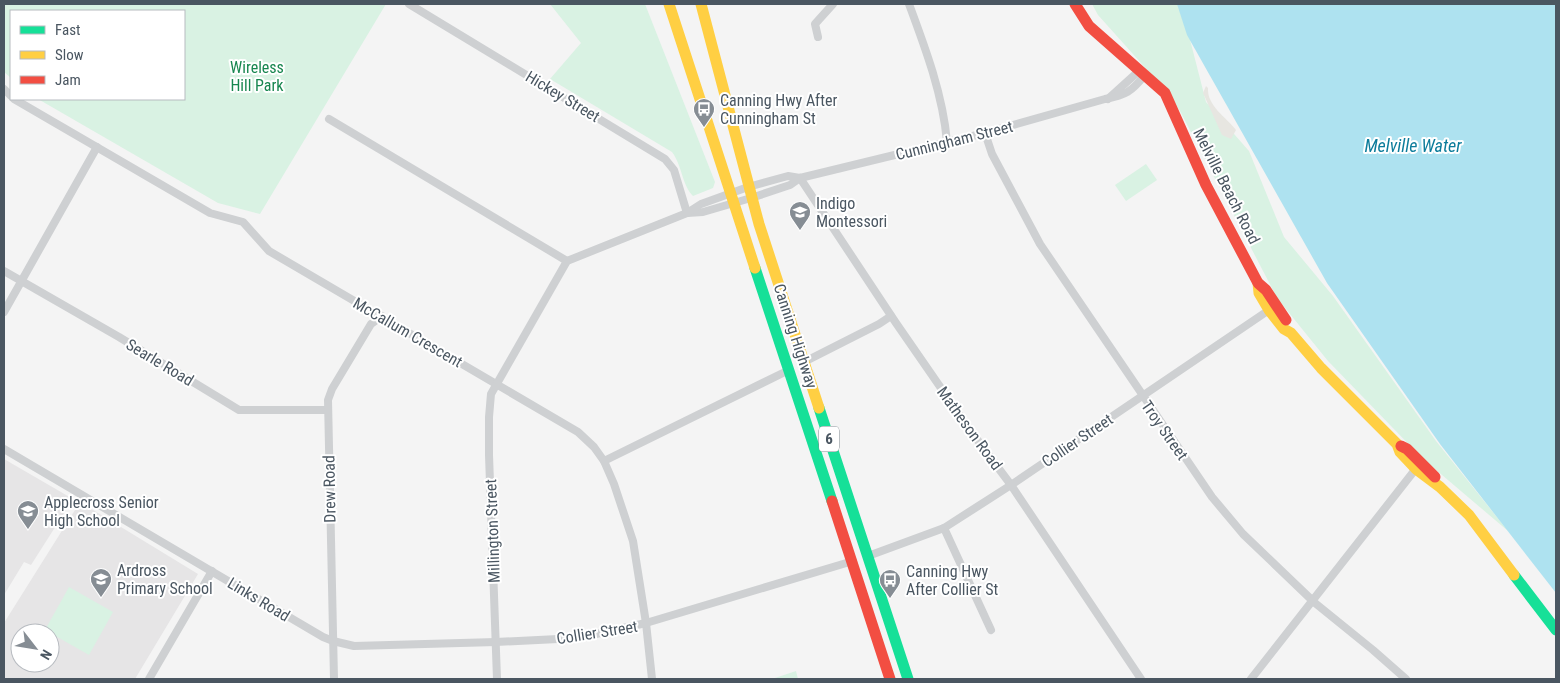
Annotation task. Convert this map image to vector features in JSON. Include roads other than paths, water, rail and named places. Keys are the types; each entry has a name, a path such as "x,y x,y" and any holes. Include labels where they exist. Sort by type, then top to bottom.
{"main road":[{"name":"Canning Highway","path":"669,4 890,679"},
{"name":"Canning Highway","path":"701,4 750,192 908,679"},
{"name":"Melville Beach Road","path":"1075,4 1089,26 1121,55 1124,62 1165,93 1206,184 1258,283 1259,293 1272,307 1284,329 1291,333 1321,368 1397,444 1400,452 1419,466 1469,516 1556,630"}],"street":[{"name":"Hickey Street","path":"409,4 665,159 674,170 687,213"},
{"path":"818,37 815,24 832,4"},
{"path":"909,4 934,78 947,142"},
{"name":"Cunningham Street","path":"567,261 687,213 703,212 788,176 800,178 985,133 1108,99 1140,75"},
{"name":"McCallum Crescent","path":"16,100 210,213 242,222 269,251 578,432 594,447 604,461 614,484 633,541 646,624 652,679"},
{"path":"329,119 567,261 498,384"},
{"name":"Troy Street","path":"985,133 992,154 1040,244 1212,497 1229,518 1312,600 1406,679"},
{"path":"4,312 97,147"},
{"name":"Matheson Road","path":"800,178 891,316 970,430 1011,485 1141,679"},
{"name":"Searle Road","path":"4,271 119,337 239,410 327,410"},
{"name":"Collier Street","path":"868,556 944,528 1011,485 1272,307"},
{"name":"Drew Road","path":"334,679 328,400 332,389 371,324 382,316"},
{"path":"804,362 891,316"},
{"path":"604,461 789,370"},
{"name":"Millington Street","path":"497,679 489,416 491,394 498,384"},
{"name":"Links Road","path":"4,449 333,642"},
{"path":"1251,679 1419,466"},
{"path":"944,528 991,630"},
{"name":"Collier Street","path":"333,642 354,646 578,638 646,624 852,561"},
{"path":"149,679 212,571"}],"water":[{"name":"Melville Water","path":"1177,4 1556,4 1556,593 1440,444 1327,283 1187,35"}],"place":[{"name":"Canning Hwy After Cunningham St","path":"704,128"},
{"name":"Indigo Montessori","path":"800,231"},
{"name":"Applecross Senior High School","path":"28,530"},
{"name":"Ardross Primary School","path":"101,598"},
{"name":"Canning Hwy After Collier St","path":"890,599"}],"park label":[{"name":"Wireless Hill Park","path":"257,76"}]}
